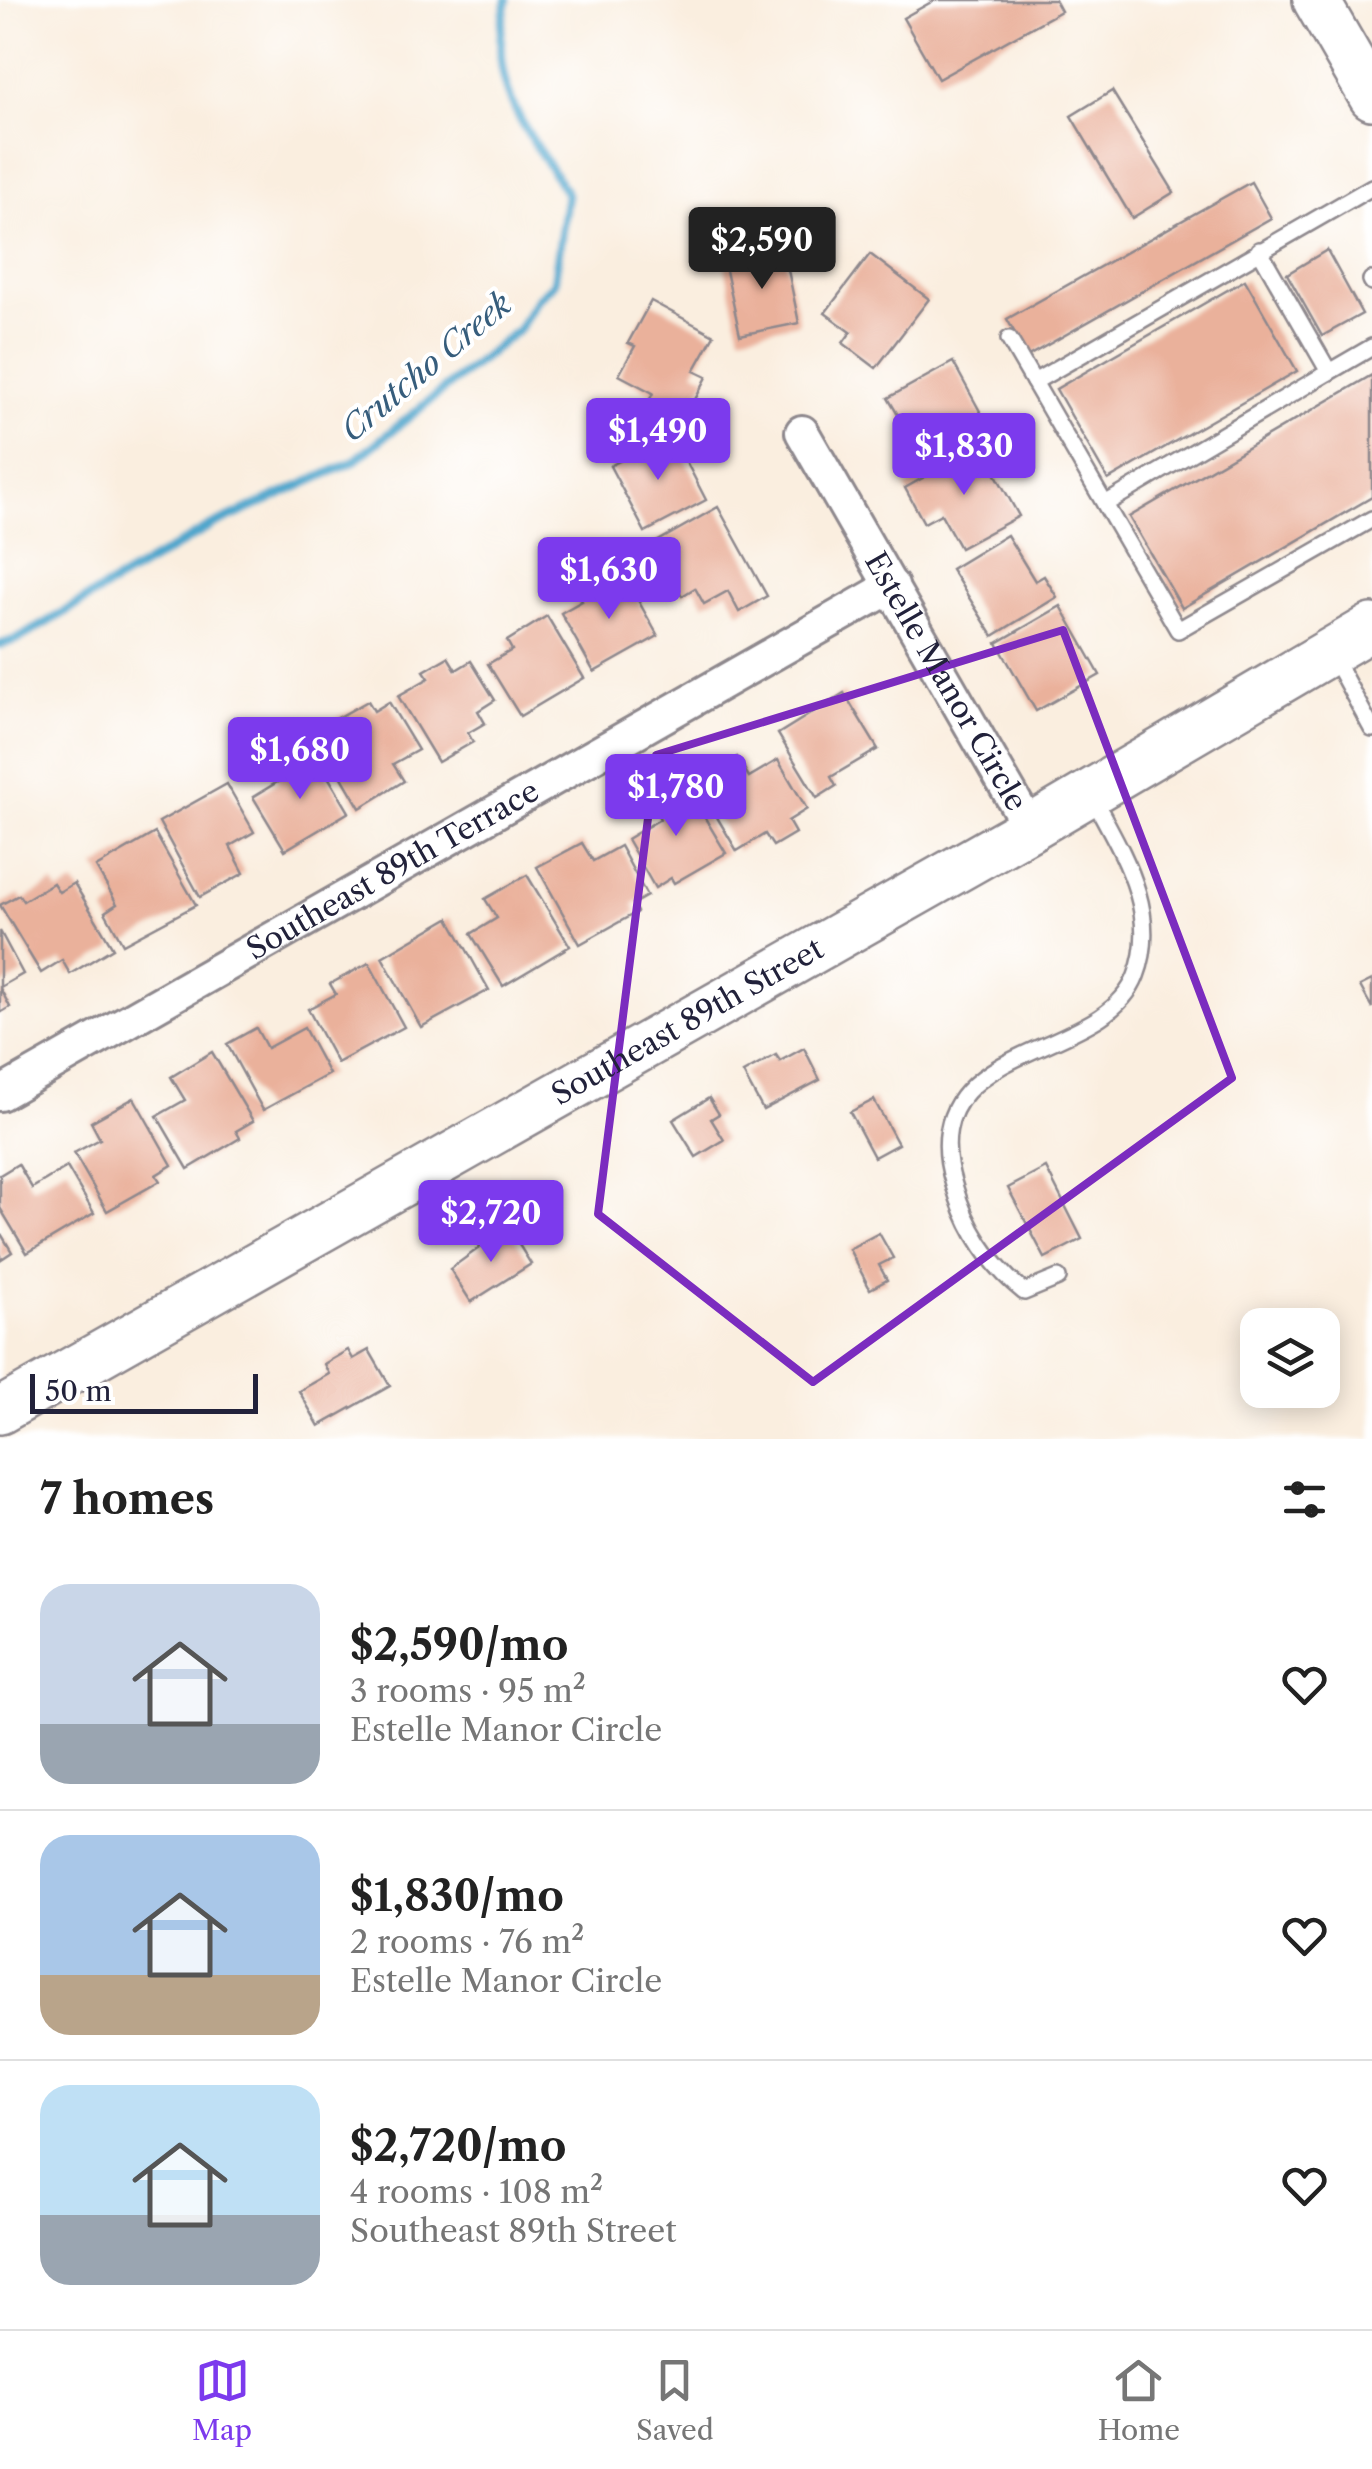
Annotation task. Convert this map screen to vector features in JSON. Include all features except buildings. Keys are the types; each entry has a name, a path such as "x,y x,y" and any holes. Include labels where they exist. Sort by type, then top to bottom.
{"street":[{"path":"1316,0 1372,97"},
{"name":"Estelle Manor Circle","path":"802,432 1030,828"},
{"name":"Southeast 89th Terrace","path":"0,1094 892,586"},
{"name":"Southeast 89th Street","path":"0,1411 1030,828 1372,626"}],"lane":[{"path":"1034,382 1372,187"},
{"path":"1259,250 1329,372"},
{"path":"1008,339 1178,630 1372,519"},
{"path":"1105,504 1372,348"},
{"path":"1330,652 1372,729"},
{"path":"1058,1278 1024,1292 1004,1276 990,1260 960,1206 948,1165 951,1124 962,1098 999,1065 1070,1033 1116,1004 1136,979 1144,949 1134,871 1090,793"}],"highlighted area":[{"path":"1063,630 1232,1078 813,1382 598,1214 656,755"}],"waterway":[{"name":"Crutcho Creek","path":"0,645 20,638 211,526 353,462 519,329 537,299 554,283 567,194 523,125 505,81 501,30 507,0"}]}
